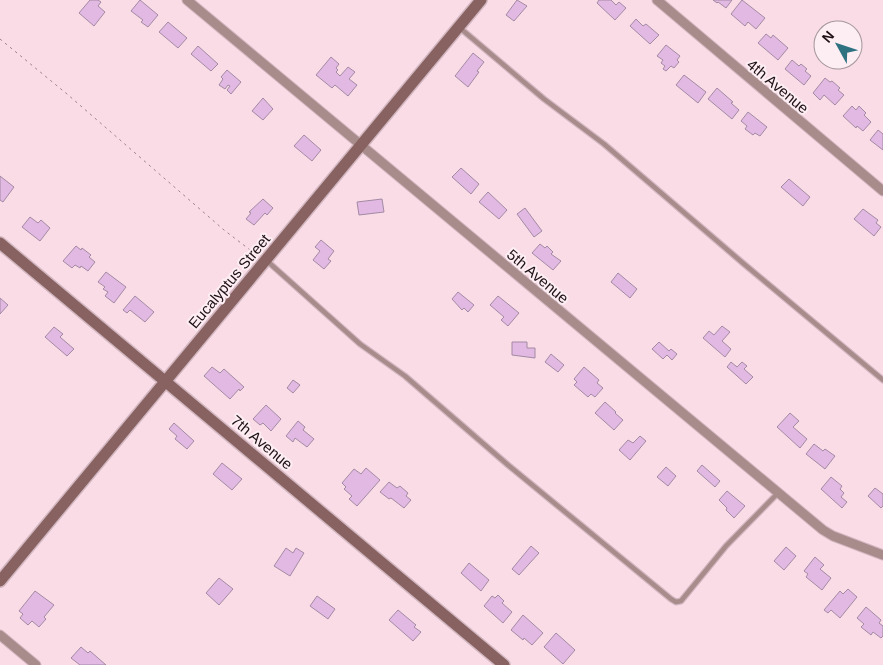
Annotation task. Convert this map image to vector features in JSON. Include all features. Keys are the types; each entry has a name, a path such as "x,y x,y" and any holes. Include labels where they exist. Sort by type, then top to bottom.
{"main road":[{"name":"Eucalyptus Street","path":"0,581 481,0"},
{"name":"7th Avenue","path":"0,243 504,665"}],"street":[{"name":"5th Avenue","path":"187,0 823,530 883,555"},
{"name":"4th Avenue","path":"657,0 883,191"},
{"path":"0,635 36,665"}],"lane":[{"path":"458,28 544,99 604,144 883,380"},
{"path":"266,260 360,344 405,376 508,465 676,602 681,601 726,546 778,493"}],"path":[{"path":"0,39 67,94 224,230 256,255 266,260"}],"building":[{"path":"90,0 101,2 98,6 105,12 94,26 79,13"},
{"path":"140,0 158,15 148,27 141,22 143,20 131,11"},
{"path":"517,0 527,6 514,21 506,15"},
{"path":"599,0 611,0 616,5 619,2 626,8 615,20 597,3"},
{"path":"713,0 732,0 726,8"},
{"path":"742,0 765,18 756,29 748,22 745,26 731,14"},
{"path":"636,19 643,26 646,24 659,35 650,44 630,26"},
{"path":"168,22 187,38 178,48 159,32"},
{"path":"766,34 771,38 773,35 788,48 778,60 758,43"},
{"path":"666,45 680,56 677,60 679,62 674,68 671,66 666,71 663,69 665,66 661,63 663,60 657,56"},
{"path":"198,46 218,64 211,71 191,54"},
{"path":"473,53 484,62 468,87 455,76"},
{"path":"331,57 339,64 336,72 340,76 348,67 355,72 349,79 357,85 348,96 335,85 332,88 316,75"},
{"path":"792,60 799,66 801,64 807,69 805,71 811,76 804,85 785,69"},
{"path":"227,70 241,82 231,94 227,90 230,86 228,85 225,89 219,85 223,79 221,77"},
{"path":"684,75 706,92 698,103 676,85"},
{"path":"825,78 840,88 838,90 844,95 835,105 824,95 820,100 813,93"},
{"path":"717,88 739,110 732,119 708,99"},
{"path":"263,98 273,109 263,120 252,111"},
{"path":"852,106 856,110 859,106 871,122 863,131 857,126 856,128 843,116"},
{"path":"748,112 767,127 760,136 755,133 753,135 745,129 747,126 741,121"},
{"path":"878,130 883,134 883,150 870,140"},
{"path":"304,135 321,150 312,161 294,146"},
{"path":"461,168 479,184 471,194 452,177"},
{"path":"0,176 14,187 3,202 0,200"},
{"path":"789,179 810,197 803,206 781,187"},
{"path":"488,192 507,210 499,219 479,202"},
{"path":"263,199 273,208 267,215 265,213 254,225 246,219 251,213 249,212"},
{"path":"382,199 384,212 359,215 357,202"},
{"path":"525,208 542,231 534,237 517,214"},
{"path":"863,209 878,220 876,223 881,227 874,236 854,219"},
{"path":"30,217 38,223 41,220 50,228 40,241 22,227"},
{"path":"321,240 334,251 328,259 331,261 324,269 313,260 320,251 315,247"},
{"path":"540,244 545,248 547,246 553,252 551,254 561,261 553,270 532,253"},
{"path":"76,246 91,255 89,257 95,262 88,271 81,266 80,268 75,265 72,268 63,261"},
{"path":"106,272 126,287 114,303 105,296 108,292 98,282"},
{"path":"618,273 637,289 630,298 611,282"},
{"path":"458,292 474,305 468,312 464,308 462,310 452,299"},
{"path":"135,296 154,312 145,322 130,310 127,313 123,310"},
{"path":"498,296 519,313 508,326 501,320 504,317 490,305"},
{"path":"0,298 8,305 0,314"},
{"path":"722,326 730,332 722,341 731,349 725,357 703,338 709,331 714,335"},
{"path":"54,327 63,334 60,337 74,349 67,356 45,337"},
{"path":"512,342 527,342 527,348 535,348 535,358 512,355"},
{"path":"659,342 669,351 671,349 677,354 672,360 667,355 663,359 652,349"},
{"path":"551,354 564,365 558,372 545,362"},
{"path":"731,362 737,367 742,362 747,366 744,369 753,377 746,384 727,367"},
{"path":"212,367 220,373 224,369 244,387 240,391 239,389 230,399 204,376"},
{"path":"584,367 599,380 597,383 603,388 595,397 591,394 588,397 574,385 577,382 574,379"},
{"path":"293,380 300,385 293,393 287,388"},
{"path":"605,402 623,420 614,430 595,413"},
{"path":"266,405 281,419 271,431 263,423 260,425 253,419"},
{"path":"790,413 799,421 793,427 807,439 800,448 777,427"},
{"path":"298,421 305,427 303,430 314,439 307,447 295,438 293,442 286,436"},
{"path":"174,423 194,441 187,449 175,439 177,436 169,429"},
{"path":"640,436 646,441 630,460 619,450 628,440 633,443"},
{"path":"814,444 823,451 825,449 835,456 825,469 806,454"},
{"path":"222,463 242,479 232,490 213,474"},
{"path":"702,465 720,481 715,487 697,471"},
{"path":"666,467 676,476 668,486 657,477"},
{"path":"366,468 380,480 357,506 349,499 352,496 344,489 346,487 342,483 354,469 361,474"},
{"path":"831,477 842,486 840,489 844,493 841,497 847,502 842,508 821,489"},
{"path":"389,482 397,488 400,486 408,493 406,496 411,500 404,508 380,492"},
{"path":"875,488 883,494 883,506 881,508 868,496"},
{"path":"727,491 745,506 734,518 719,500"},
{"path":"531,546 539,553 519,575 512,569"},
{"path":"786,547 796,556 784,570 774,561"},
{"path":"286,548 293,553 296,548 304,553 290,576 274,566"},
{"path":"815,557 824,565 820,569 831,578 822,590 806,577 808,574 804,571"},
{"path":"469,563 489,580 481,591 461,573"},
{"path":"219,578 233,589 219,605 206,593"},
{"path":"848,589 857,597 840,618 831,610 828,613 824,610 840,591 843,594"},
{"path":"35,591 54,605 44,617 46,619 39,627 32,621 28,625 20,618 23,614 19,611"},
{"path":"498,595 504,601 502,603 512,612 503,623 484,606 492,596 495,598"},
{"path":"317,596 335,609 328,619 310,606"},
{"path":"866,607 881,620 879,623 883,626 883,636 881,638 873,632 871,635 861,627 864,624 857,618"},
{"path":"398,610 416,625 414,627 421,632 413,641 389,620"},
{"path":"523,615 543,633 532,645 511,630"},
{"path":"556,633 575,650 563,664 544,647"},
{"path":"81,647 88,653 90,651 106,665 80,665 71,658"}]}
